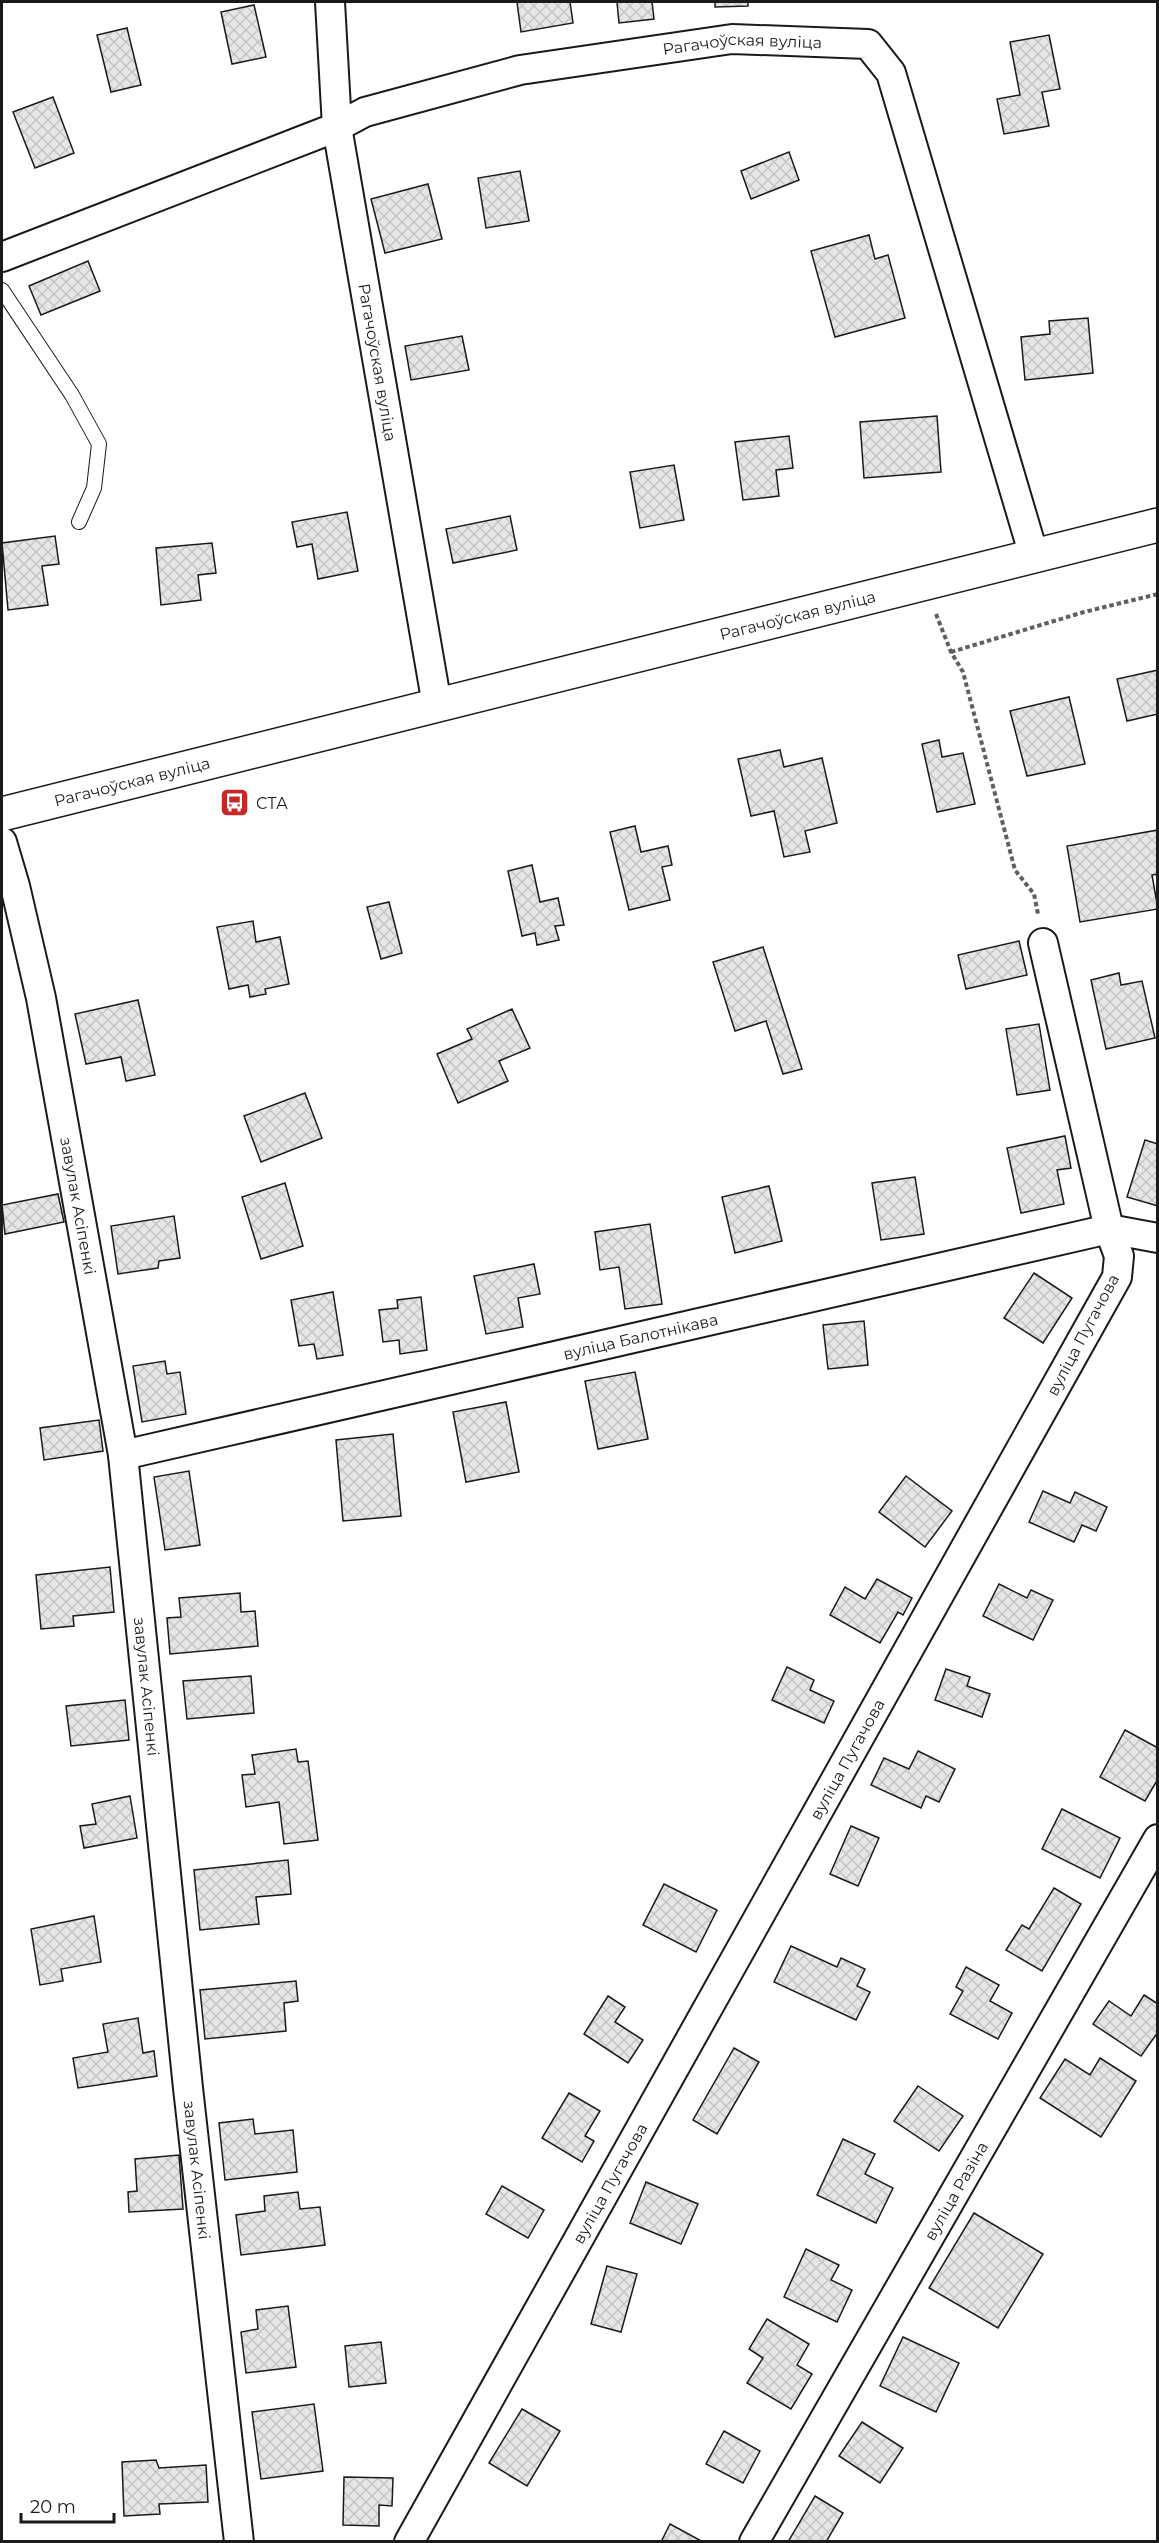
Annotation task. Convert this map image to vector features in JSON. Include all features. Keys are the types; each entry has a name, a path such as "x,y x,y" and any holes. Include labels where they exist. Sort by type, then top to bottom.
{"main road":[{"name":"Рагачоўская вуліца","path":"2,814 1158,525"}],"street":[{"name":"Рагачоўская вуліца","path":"330,2 337,127 437,705"},
{"name":"Рагачоўская вуліца","path":"2,258 337,127 366,112 520,70 732,39 868,44 891,73 1034,556"},
{"name":"завулак Асіпенкі","path":"2,842 15,886 41,998 123,1455 188,2088 239,2541"},
{"name":"вуліца Пугачова","path":"409,2541 1117,1277 1119,1256 1109,1229 1043,943"},
{"name":"вуліца Балотнікава","path":"123,1455 1109,1229 1158,1238"},
{"name":"вуліца Разіна","path":"754,2541 1158,1839"}],"lane":[{"path":"2,290 72,396 99,444 94,488 79,522"}],"path":[{"path":"924,583 951,652 963,672 1015,870 1034,894 1043,943"},
{"path":"951,652 1084,612 1158,594"}],"building":[{"path":"517,2 570,2 573,23 521,32"},
{"path":"617,2 652,2 654,19 619,23"},
{"path":"715,2 748,2 748,6 715,7"},
{"path":"254,5 266,57 232,64 221,12"},
{"path":"127,28 141,85 111,92 97,35"},
{"path":"1049,35 1060,89 1042,92 1049,126 1004,134 997,99 1020,95 1010,42"},
{"path":"53,97 74,153 35,168 13,112"},
{"path":"789,152 799,180 751,199 741,171"},
{"path":"520,171 529,221 486,228 478,178"},
{"path":"428,184 442,239 385,253 371,199"},
{"path":"869,235 875,259 888,255 905,318 835,337 811,251"},
{"path":"88,261 100,291 41,315 29,286"},
{"path":"1088,318 1093,373 1025,380 1021,337 1050,334 1049,321"},
{"path":"462,336 469,370 411,380 405,346"},
{"path":"937,416 941,472 864,478 860,422"},
{"path":"789,436 793,468 776,470 779,496 743,500 735,442"},
{"path":"674,465 684,520 640,528 630,472"},
{"path":"347,512 358,571 318,579 312,544 297,547 292,522"},
{"path":"510,516 517,550 453,563 446,529"},
{"path":"55,536 59,564 42,566 48,605 8,610 2,543"},
{"path":"212,543 216,573 198,575 201,600 161,605 156,548"},
{"path":"1158,670 1158,714 1127,721 1117,679"},
{"path":"1069,697 1085,764 1027,776 1010,711"},
{"path":"939,740 942,757 963,753 975,804 937,812 922,744"},
{"path":"780,750 784,767 822,758 837,823 805,831 810,852 784,857 774,811 751,816 738,759"},
{"path":"635,826 641,852 668,846 672,865 662,867 670,900 629,910 610,832"},
{"path":"1158,830 1158,874 1152,875 1158,909 1080,922 1067,846"},
{"path":"532,865 540,902 558,898 564,925 555,926 559,940 537,945 535,933 522,936 508,871"},
{"path":"389,902 402,953 381,959 367,907"},
{"path":"253,921 256,942 280,937 289,984 265,989 266,994 250,997 248,985 229,989 217,927"},
{"path":"1019,941 1027,975 966,989 958,955"},
{"path":"763,947 802,1069 783,1074 766,1021 735,1031 713,962"},
{"path":"1119,973 1121,985 1142,981 1155,1038 1106,1049 1091,980"},
{"path":"138,1000 155,1075 126,1081 121,1057 86,1064 75,1014"},
{"path":"512,1009 530,1048 499,1061 508,1081 458,1103 437,1054 472,1039 467,1029"},
{"path":"1039,1024 1050,1090 1017,1095 1006,1029"},
{"path":"305,1093 322,1138 261,1162 244,1116"},
{"path":"1065,1136 1071,1168 1057,1170 1064,1204 1021,1213 1007,1148"},
{"path":"1145,1140 1158,1144 1158,1206 1127,1197"},
{"path":"915,1177 924,1234 881,1240 872,1183"},
{"path":"285,1183 303,1246 261,1259 242,1197"},
{"path":"769,1186 782,1241 735,1253 722,1197"},
{"path":"58,1194 64,1222 5,1234 2,1205"},
{"path":"174,1216 180,1258 159,1261 158,1268 118,1274 111,1226"},
{"path":"650,1224 662,1304 625,1309 619,1267 600,1270 595,1232"},
{"path":"534,1264 540,1294 518,1298 523,1327 486,1334 474,1276"},
{"path":"1034,1273 1072,1298 1043,1343 1004,1318"},
{"path":"333,1292 343,1355 317,1359 314,1344 299,1346 291,1300"},
{"path":"421,1297 427,1350 400,1354 399,1340 383,1342 379,1310 398,1308 397,1300"},
{"path":"864,1321 868,1365 828,1369 823,1325"},
{"path":"165,1361 167,1374 180,1372 186,1414 142,1422 133,1366"},
{"path":"635,1372 648,1439 598,1449 585,1381"},
{"path":"506,1402 519,1472 466,1482 453,1412"},
{"path":"99,1420 103,1451 44,1460 40,1428"},
{"path":"393,1434 401,1516 343,1521 336,1440"},
{"path":"189,1471 200,1545 165,1550 154,1477"},
{"path":"906,1476 952,1511 925,1547 879,1512"},
{"path":"1043,1491 1070,1503 1075,1492 1107,1507 1096,1531 1082,1525 1074,1542 1029,1522"},
{"path":"110,1567 114,1612 73,1616 74,1626 41,1629 36,1575"},
{"path":"877,1579 912,1598 903,1615 898,1612 880,1643 830,1615 845,1587 865,1599"},
{"path":"999,1584 1027,1598 1031,1590 1053,1600 1033,1640 983,1616"},
{"path":"240,1593 241,1612 255,1611 258,1646 170,1654 167,1618 181,1617 179,1598"},
{"path":"787,1667 814,1680 810,1690 834,1701 824,1723 772,1700"},
{"path":"946,1669 970,1677 967,1686 990,1694 982,1717 935,1700"},
{"path":"251,1676 254,1713 187,1719 183,1681"},
{"path":"125,1700 129,1740 71,1746 66,1706"},
{"path":"1125,1730 1158,1748 1158,1779 1145,1801 1100,1777"},
{"path":"296,1749 298,1762 308,1761 318,1840 284,1844 279,1802 246,1807 242,1775 255,1774 252,1755"},
{"path":"918,1751 955,1769 939,1802 926,1796 921,1808 871,1785 884,1758 909,1769"},
{"path":"130,1796 137,1838 84,1848 80,1826 96,1824 92,1804"},
{"path":"1062,1809 1120,1838 1100,1878 1042,1849"},
{"path":"851,1826 879,1838 858,1886 830,1874"},
{"path":"288,1860 291,1894 256,1897 259,1924 200,1930 194,1870"},
{"path":"664,1884 717,1910 696,1952 643,1925"},
{"path":"1054,1888 1081,1904 1042,1971 1006,1950 1022,1925 1029,1929"},
{"path":"94,1916 101,1962 61,1969 63,1981 40,1985 31,1929"},
{"path":"791,1946 837,1967 841,1958 865,1969 857,1986 870,1992 856,2020 774,1982"},
{"path":"966,1967 999,1985 990,2001 1012,2013 998,2039 950,2014 963,1991 956,1987"},
{"path":"296,1981 298,2001 284,2003 286,2031 205,2039 200,1990"},
{"path":"1144,1995 1158,2004 1158,2032 1141,2056 1093,2024 1109,2001 1131,2016"},
{"path":"608,1996 625,2007 615,2022 643,2040 628,2063 584,2034"},
{"path":"138,2018 143,2053 154,2051 157,2076 78,2088 73,2058 108,2052 103,2024"},
{"path":"734,2048 759,2062 717,2134 693,2120"},
{"path":"1100,2058 1136,2081 1101,2137 1040,2098 1065,2059 1090,2075"},
{"path":"918,2086 963,2116 939,2151 894,2121"},
{"path":"569,2093 600,2111 585,2136 594,2141 582,2162 542,2138"},
{"path":"253,2119 255,2134 293,2130 297,2172 225,2180 219,2123"},
{"path":"843,2139 875,2154 865,2174 893,2188 876,2223 817,2195"},
{"path":"179,2155 183,2209 129,2212 128,2192 137,2191 135,2159"},
{"path":"646,2182 698,2204 681,2244 630,2223"},
{"path":"502,2186 544,2210 528,2238 486,2214"},
{"path":"298,2192 300,2209 320,2207 325,2245 241,2255 236,2215 265,2211 264,2196"},
{"path":"974,2213 1043,2254 998,2328 929,2288"},
{"path":"806,2249 839,2265 831,2280 852,2290 837,2322 784,2297"},
{"path":"607,2266 637,2274 621,2332 591,2324"},
{"path":"288,2306 296,2367 246,2373 241,2332 258,2329 256,2310"},
{"path":"767,2319 809,2344 797,2365 812,2374 791,2409 747,2383 763,2358 749,2349"},
{"path":"903,2337 959,2363 936,2412 880,2386"},
{"path":"381,2342 386,2383 349,2387 345,2346"},
{"path":"314,2404 323,2471 261,2479 252,2412"},
{"path":"522,2409 560,2431 527,2486 489,2463"},
{"path":"862,2422 903,2448 880,2483 839,2456"},
{"path":"724,2431 760,2451 743,2483 706,2464"},
{"path":"156,2460 159,2468 206,2465 208,2502 159,2504 160,2514 124,2516 122,2462"},
{"path":"344,2477 393,2478 392,2506 379,2505 379,2526 343,2525"},
{"path":"815,2496 843,2513 826,2542 788,2542"},
{"path":"670,2524 703,2542 661,2542"}],"place":[{"name":"СТА","path":"235,803"}]}
